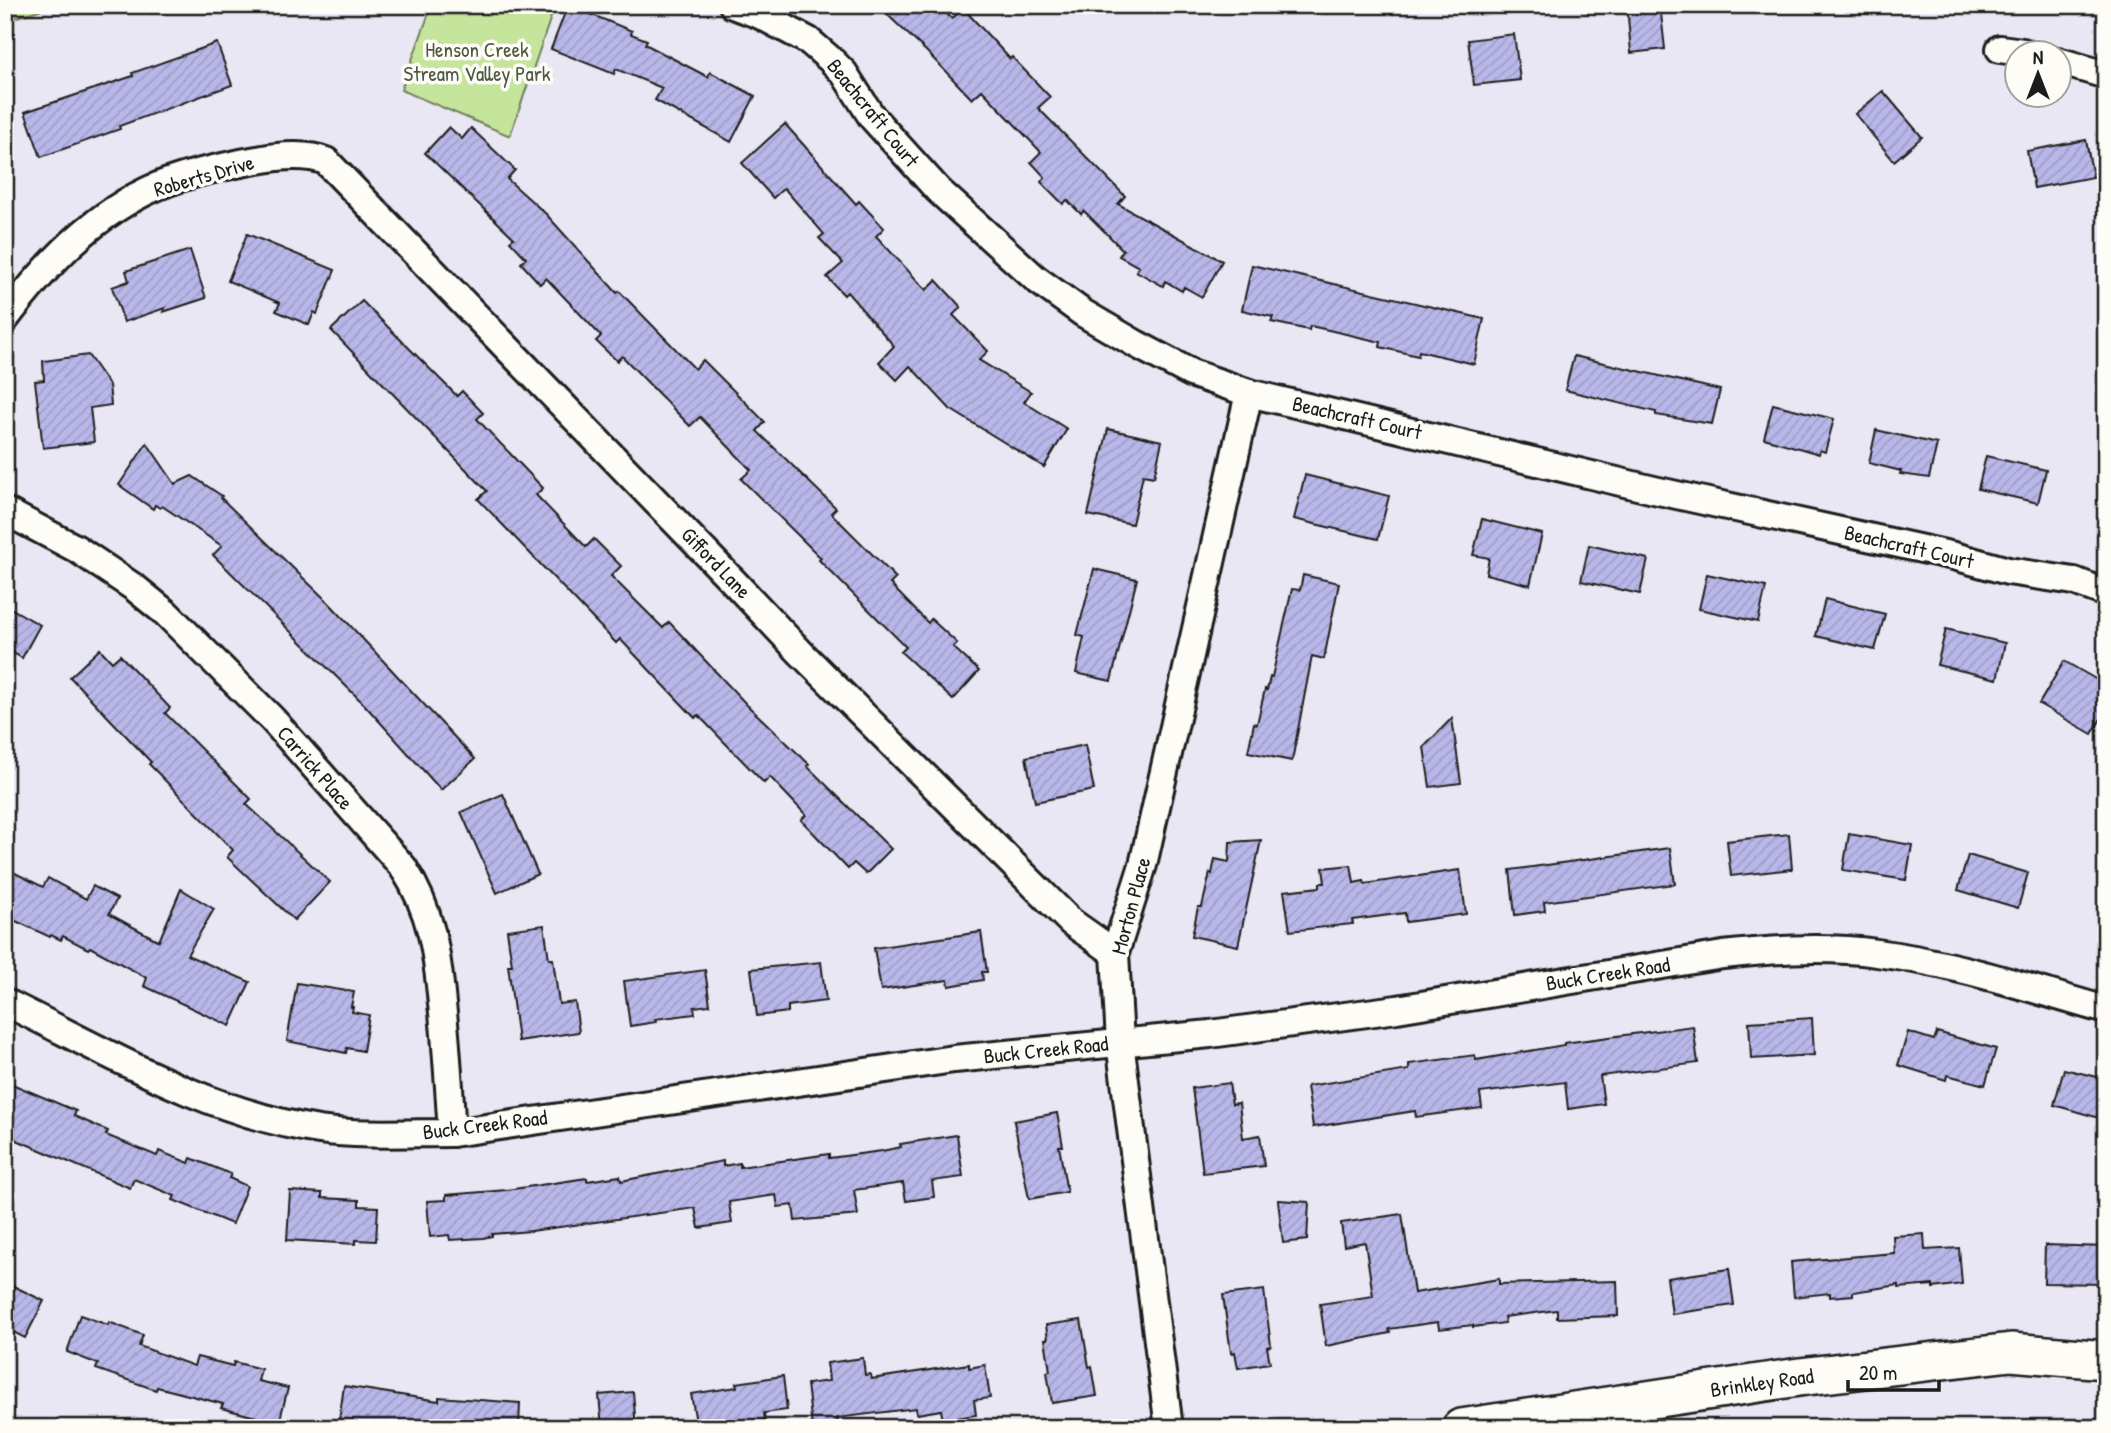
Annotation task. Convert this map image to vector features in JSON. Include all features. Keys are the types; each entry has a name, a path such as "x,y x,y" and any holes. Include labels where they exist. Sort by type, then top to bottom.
{"main road":[{"name":"Brinkley Road","path":"1461,1428 1736,1386 2011,1352 2106,1360"}],"street":[{"name":"Beachcraft Court","path":"733,5 760,15 809,41 831,60 845,73 872,117 938,190 1036,279 1083,313 1191,373 1249,393 1654,490 1954,556 2008,571 2074,581 2106,593"},
{"path":"2072,65 2106,75"},
{"name":"Roberts Drive","path":"5,319 55,258 106,215 134,198 183,177 255,160 314,157 326,162"},
{"name":"Gifford Lane","path":"326,162 801,653 1071,922 1115,953"},
{"name":"Morton Place","path":"1169,1428 1120,1042 1115,953 1143,865 1249,393"},
{"name":"Carrick Place","path":"5,511 77,550 135,588 167,614 273,720 403,867 427,912 436,947 446,1037 452,1133"},
{"name":"Buck Creek Road","path":"5,1002 150,1077 231,1109 321,1130 386,1133 452,1133 954,1059 1210,1034 1358,1014 1723,955 1791,950 1831,949 1913,959 1965,970 2106,1010"}],"green space":[{"path":"5,5 54,5 5,21"},
{"name":"Henson Creek Stream Valley Park","path":"432,5 555,5 510,136 401,90"}],"building":[{"path":"568,5 632,31 631,34 647,40 645,44 708,77 710,72 755,96 731,142 655,100 662,88 616,69 614,74 551,49"},
{"path":"877,5 938,5 952,19 963,8 1050,97 1038,108 1125,196 1118,204 1222,261 1202,297 1184,287 1182,291 1165,281 1163,286 1136,271 1139,267 1119,256 1123,250 1084,211 1081,214 1067,200 1063,204 1041,182 1045,177 1031,162 1041,152 982,90 972,99"},
{"path":"1627,5 1660,5 1665,49 1631,53"},
{"path":"1514,34 1520,80 1474,85 1468,40"},
{"path":"217,43 232,85 41,157 25,112 133,76 132,73"},
{"path":"1883,91 1922,137 1894,161 1855,114"},
{"path":"785,124 856,204 859,201 884,228 876,236 926,290 936,280 961,307 953,315 988,351 979,360 1031,392 1024,402 1067,429 1044,467 950,409 910,366 897,380 879,362 894,346 847,292 844,295 827,277 843,263 819,238 824,234 784,188 773,198 742,163"},
{"path":"449,127 462,139 471,128 515,170 507,179 546,214 617,293 619,291 695,369 703,360 765,422 757,431 836,508 831,513 896,578 890,584 928,623 931,619 957,643 953,647 979,671 953,700 901,652 906,647 741,479 751,470 700,417 690,426 622,356 617,361 596,341 601,336 546,278 540,284 521,263 526,258 510,241 514,238 425,153"},
{"path":"2086,140 2093,177 2034,188 2027,151"},
{"path":"247,234 335,270 317,314 314,312 309,325 276,311 280,303 228,281"},
{"path":"190,250 206,298 124,322 112,287 129,281 126,271"},
{"path":"1252,265 1484,319 1474,364 1419,351 1418,356 1380,347 1381,342 1310,326 1309,330 1271,322 1273,317 1242,310"},
{"path":"362,301 457,396 462,391 483,413 477,419 543,488 536,495 586,547 594,539 621,566 611,576 663,628 669,622 747,705 809,764 807,766 891,849 866,874 854,863 848,869 801,820 806,815 770,777 764,783 698,715 695,718 620,639 616,643 478,499 487,491 331,330"},
{"path":"88,355 109,385 111,405 90,408 94,442 43,448 35,381 44,380 43,361"},
{"path":"1574,356 1720,390 1712,424 1656,415 1656,412 1565,390"},
{"path":"1773,404 1834,419 1825,452 1820,450 1819,454 1764,438"},
{"path":"1108,429 1162,441 1154,477 1143,475 1132,524 1088,515"},
{"path":"1876,430 1937,444 1929,478 1900,474 1901,471 1869,463"},
{"path":"147,443 175,484 192,476 222,496 221,498 331,605 475,759 441,790 362,702 213,555 222,546 162,506 160,508 155,505 153,509 119,485"},
{"path":"1986,456 2046,470 2038,503 1978,489"},
{"path":"1305,475 1389,496 1378,539 1294,519"},
{"path":"1482,519 1542,534 1530,585 1486,574 1489,558 1473,555"},
{"path":"1589,545 1648,559 1640,594 1581,581"},
{"path":"1094,569 1137,579 1111,681 1076,673 1084,637 1077,635"},
{"path":"1707,574 1766,587 1758,622 1699,609"},
{"path":"1303,575 1339,583 1324,659 1312,656 1292,761 1248,752 1254,723 1257,724 1265,689 1267,690 1272,677 1292,589 1300,590"},
{"path":"1825,599 1885,614 1875,650 1816,636"},
{"path":"5,605 40,625 22,658 5,648"},
{"path":"1946,629 2005,643 1997,679 1937,665"},
{"path":"100,649 112,662 120,655 170,708 165,713 251,799 246,804 330,882 294,920 227,857 233,850 149,764 151,762 70,677"},
{"path":"2064,661 2106,685 2106,710 2092,734 2039,704"},
{"path":"1452,718 1461,783 1430,787 1424,747"},
{"path":"1085,745 1094,790 1035,802 1026,757"},
{"path":"503,794 538,874 497,893 461,812"},
{"path":"1789,834 1792,869 1731,876 1727,841"},
{"path":"1849,834 1912,845 1906,880 1843,870"},
{"path":"1261,840 1238,946 1192,936 1198,907 1202,907 1215,859 1229,862 1230,842"},
{"path":"1670,848 1675,884 1544,902 1545,911 1515,915 1510,870"},
{"path":"1968,855 2028,873 2018,908 1958,890"},
{"path":"1351,865 1354,883 1364,881 1365,884 1460,870 1466,914 1406,922 1405,913 1352,920 1353,924 1290,931 1284,891 1320,887 1320,883 1325,883 1323,868"},
{"path":"5,868 43,887 48,878 86,899 93,886 117,899 109,914 159,941 181,889 214,909 187,955 250,982 230,1026 144,986 147,978 90,947 88,949 63,936 61,940 51,935 50,937 5,916"},
{"path":"544,925 549,959 553,959 559,1004 575,1002 579,1032 518,1041 508,965 512,965 507,930"},
{"path":"981,932 987,972 982,972 983,980 949,986 948,980 881,990 874,948"},
{"path":"821,962 826,1001 788,1006 788,1012 757,1016 751,969"},
{"path":"705,970 710,1005 694,1007 695,1014 655,1019 656,1022 630,1026 624,981"},
{"path":"297,983 354,992 352,1012 369,1015 363,1051 347,1048 346,1053 287,1041"},
{"path":"1812,1018 1814,1055 1751,1059 1749,1022"},
{"path":"1693,1026 1698,1063 1600,1076 1604,1104 1568,1109 1565,1082 1480,1093 1482,1108 1416,1117 1415,1111 1313,1127 1307,1086 1409,1070 1409,1064 1475,1055 1476,1060 1564,1043"},
{"path":"1908,1032 1934,1040 1937,1032 1996,1049 1985,1085 1947,1075 1946,1080 1898,1065"},
{"path":"2064,1069 2106,1079 2106,1120 2054,1105"},
{"path":"5,1081 76,1111 74,1116 108,1131 106,1135 157,1156 159,1151 189,1163 191,1158 231,1174 229,1178 247,1186 232,1224 173,1200 175,1196 134,1179 130,1188 5,1135"},
{"path":"1229,1083 1232,1104 1239,1103 1243,1138 1260,1135 1264,1166 1203,1173 1192,1088"},
{"path":"1057,1113 1063,1146 1059,1146 1067,1192 1029,1199 1014,1121"},
{"path":"957,1135 963,1177 932,1181 934,1197 906,1201 903,1183 854,1190 858,1215 795,1221 793,1205 778,1207 776,1195 729,1202 732,1223 699,1228 695,1208 492,1234 483,1238 450,1240 449,1235 430,1237 427,1201 446,1200 446,1195 507,1190 587,1178 587,1181 620,1176 621,1181 723,1161 723,1166 740,1163 740,1167 829,1154 829,1158 882,1151 901,1147 900,1144"},
{"path":"290,1191 322,1193 322,1198 359,1200 359,1206 378,1207 376,1241 356,1240 356,1244 287,1240"},
{"path":"1278,1200 1309,1202 1307,1240 1283,1243"},
{"path":"1402,1214 1414,1293 1499,1279 1499,1284 1617,1281 1618,1316 1557,1318 1557,1310 1504,1317 1505,1323 1473,1327 1439,1329 1438,1322 1389,1329 1390,1333 1326,1346 1320,1304 1373,1296 1365,1242 1344,1246 1341,1223"},
{"path":"1924,1234 1925,1250 1959,1248 1962,1284 1933,1288 1933,1285 1899,1288 1899,1285 1853,1292 1853,1295 1830,1297 1830,1293 1794,1297 1791,1262 1894,1253 1893,1236"},
{"path":"2045,1245 2106,1247 2106,1284 2044,1283"},
{"path":"1729,1269 1734,1305 1672,1314 1667,1278"},
{"path":"5,1282 44,1301 25,1338 5,1328"},
{"path":"1264,1290 1271,1346 1267,1347 1270,1363 1238,1368 1235,1352 1231,1353 1223,1295"},
{"path":"80,1315 108,1325 109,1322 143,1335 139,1346 194,1366 197,1357 233,1366 234,1362 261,1369 258,1381 288,1388 279,1423 221,1408 223,1404 157,1387 156,1390 96,1369 98,1364 67,1352"},
{"path":"1081,1320 1097,1396 1052,1403 1047,1372 1050,1371 1045,1339 1048,1339 1046,1325"},
{"path":"863,1358 865,1375 870,1374 871,1379 969,1364 969,1368 985,1365 990,1398 974,1400 976,1415 943,1420 941,1410 917,1414 916,1408 837,1418 838,1424 812,1427 807,1384 829,1381 827,1363"},
{"path":"783,1376 787,1410 764,1413 766,1428 697,1428 691,1394 737,1387 736,1383"},
{"path":"344,1386 439,1401 439,1397 520,1403 519,1428 338,1428"},
{"path":"633,1392 636,1428 602,1428 599,1395"}]}
